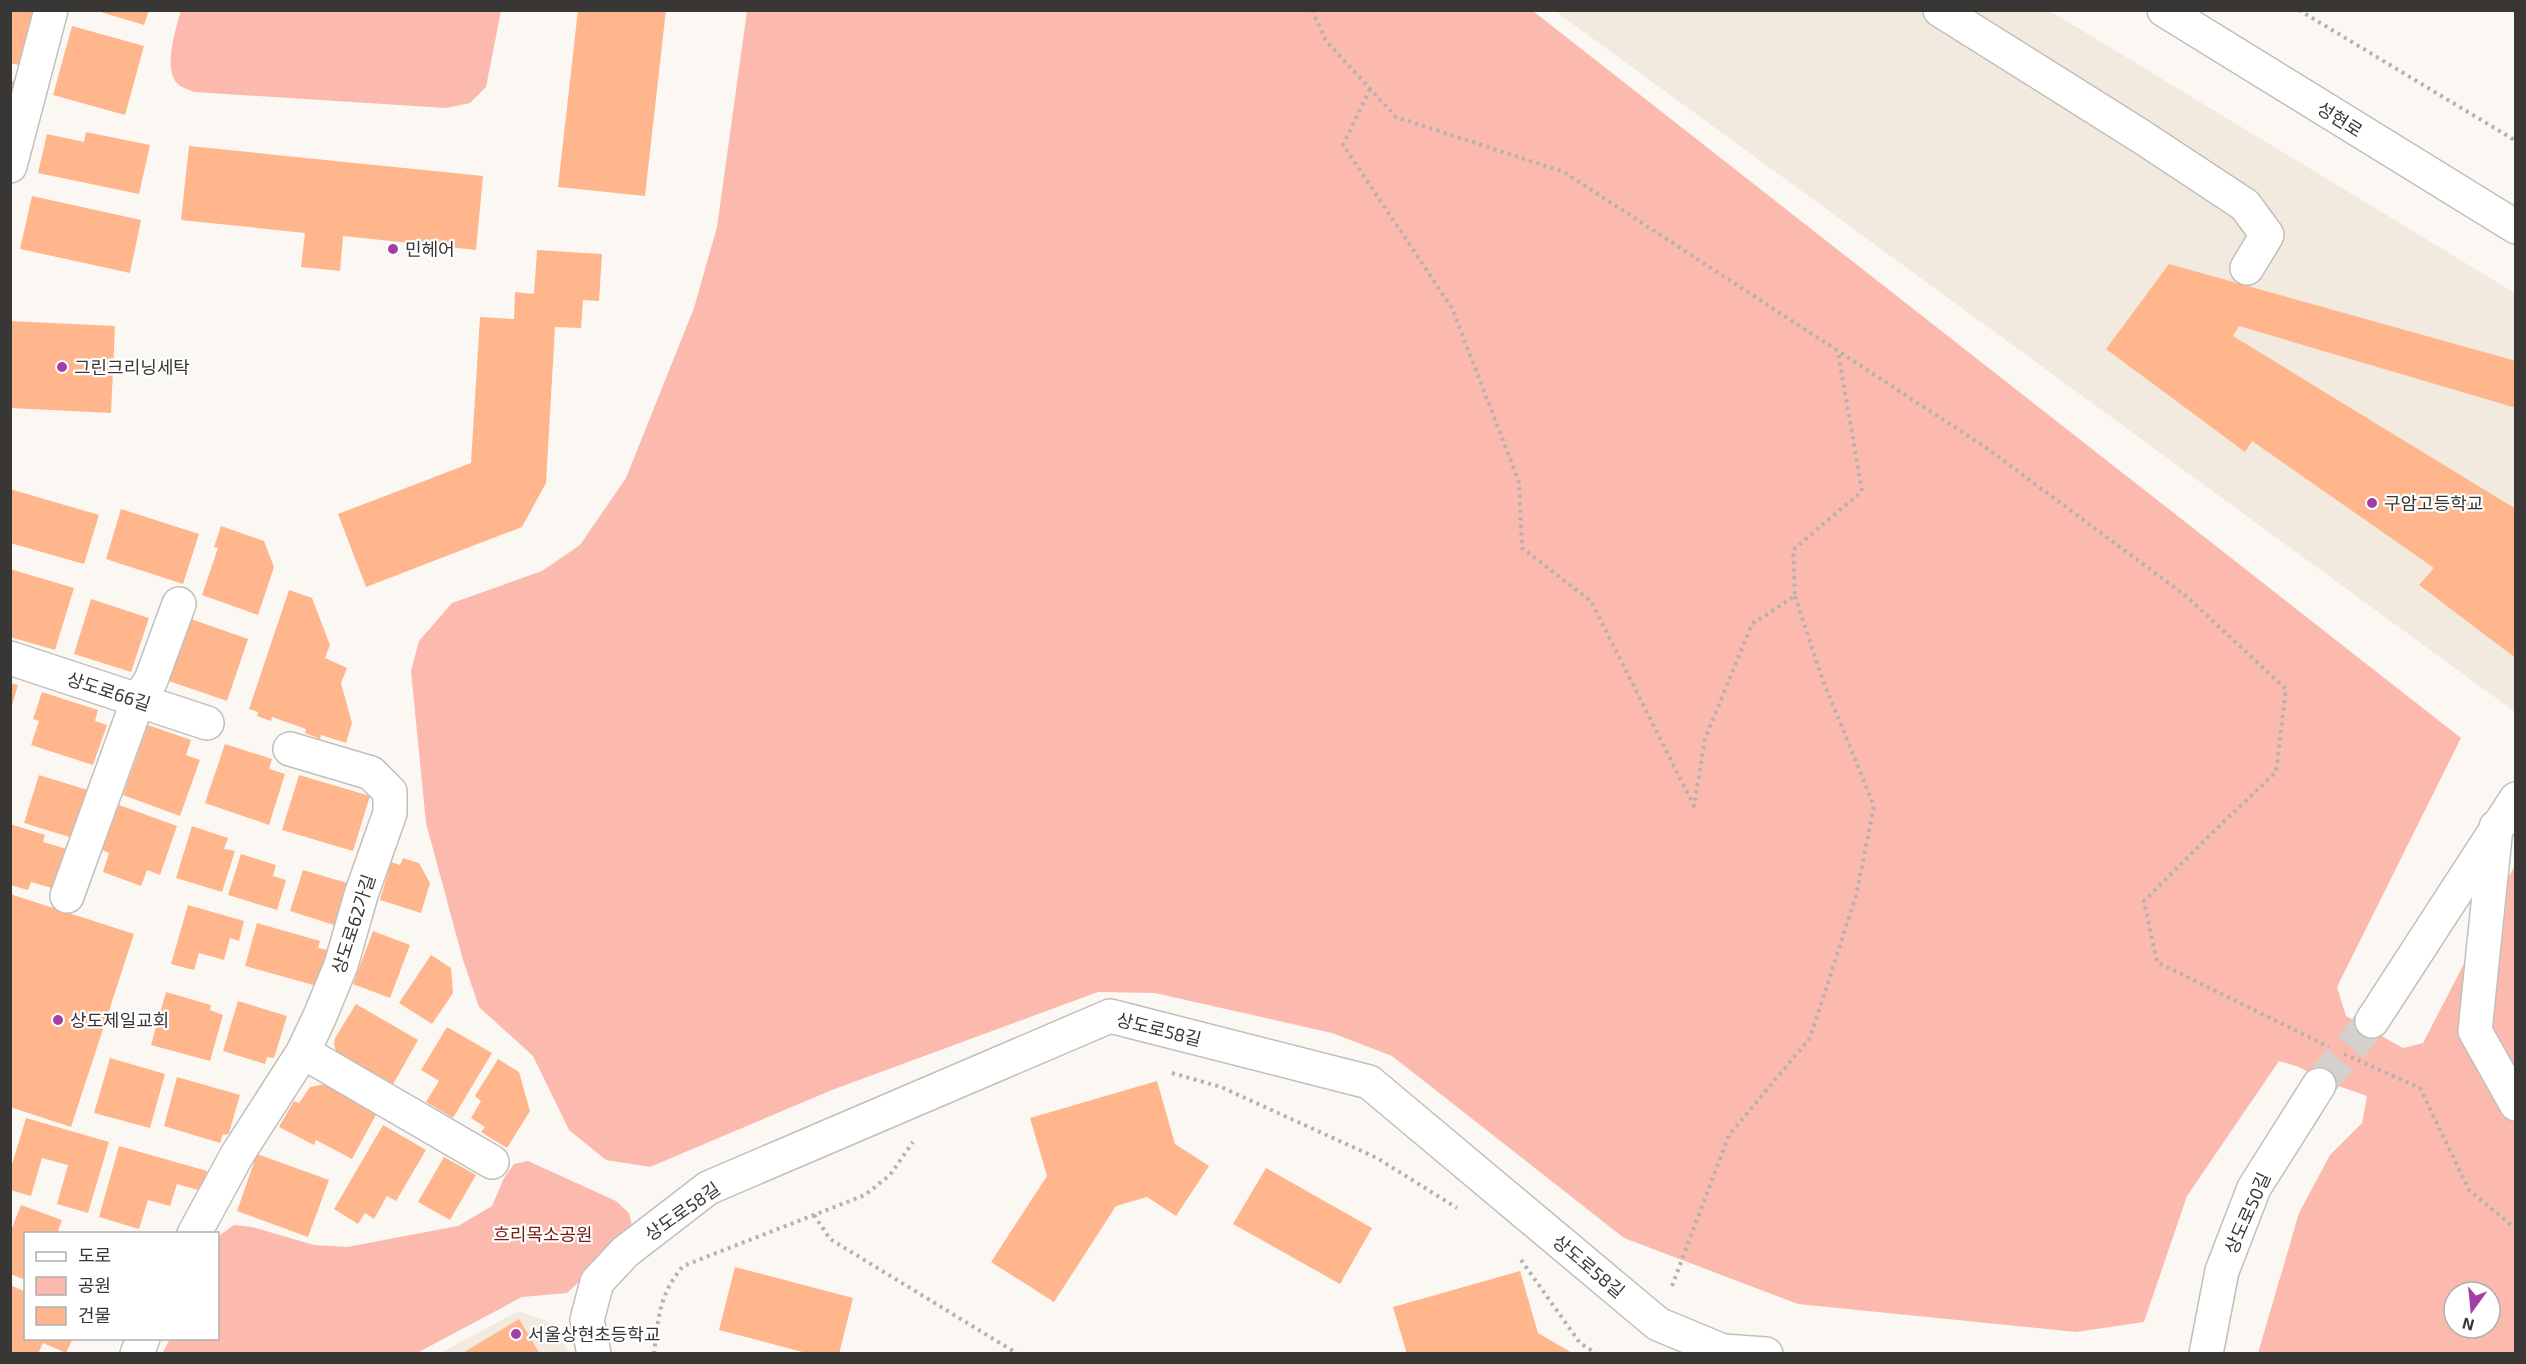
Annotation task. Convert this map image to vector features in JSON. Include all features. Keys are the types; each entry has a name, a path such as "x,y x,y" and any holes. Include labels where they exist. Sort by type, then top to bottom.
{"street":[{"path":"10,166 51,10"},
{"path":"1940,10 2142,137 2245,205 2267,235 2247,268"},
{"name":"성현로","path":"2164,10 2516,227"},
{"path":"67,896 138,700 151,680 179,604"},
{"name":"상도로66길","path":"10,658 207,723"},
{"name":"상도로62가길","path":"195,1232 237,1155 303,1052 341,965 361,896 390,813 390,792 371,774 290,749"},
{"path":"2372,1021 2516,799"},
{"path":"2496,827 2475,1030 2516,1104"},
{"name":"상도로58길","path":"594,1353 587,1320 597,1282 625,1252 708,1188 1110,1016 1369,1082 1658,1324 1723,1351 1766,1353"},
{"path":"303,1052 492,1162"},
{"name":"상도로50길","path":"2206,1353 2222,1271 2254,1188 2319,1085"}],"path":[{"path":"1312,10 1326,41 1396,117 1564,172 1985,447 2186,596 2286,689 2276,772 2144,902 2157,962 2346,1055 2420,1088 2469,1190 2516,1229"},
{"path":"2299,10 2516,141"},
{"path":"1370,89 1343,145 1452,308 1519,482 1522,548 1591,600 1694,806 1705,739 1752,624 1795,596"},
{"path":"1658,1324 1729,1135 1810,1038 1856,896 1874,806 1822,678 1795,596 1793,550 1862,491 1838,352"},
{"path":"1165,1071 1221,1087 1377,1158 1464,1213"},
{"path":"654,1353 658,1312 669,1283 683,1266 866,1195 890,1175 915,1138"},
{"path":"814,1215 830,1239 1018,1353"},
{"path":"1516,1254 1580,1343 1597,1353"}],"shaded area":[{"name":"구암고등학교","path":"1555,11 2050,11 2515,293 2515,712"},
{"name":"서울상현초등학교","path":"519,1311 547,1321 570,1353 438,1354"}],"green space":[{"path":"181,10 501,11 486,87 470,103 446,108 194,92 180,86 171,71 173,39"},
{"path":"747,11 1533,11 2461,738 2337,987 2346,1016 2403,1048 2423,1043 2515,865 2515,1353 2258,1353 2299,1213 2330,1155 2362,1123 2367,1096 2324,1081 2299,1067 2279,1061 2187,1196 2144,1322 2076,1332 1798,1304 1624,1238 1392,1056 1332,1033 1155,993 1098,992 832,1090 650,1167 606,1160 569,1130 533,1056 479,1007 463,960 426,823 411,671 419,641 452,603 542,571 580,545 626,478 694,308 717,227"},
{"name":"흐리목소공원","path":"528,1161 616,1201 629,1213 632,1225 623,1241 567,1293 522,1297 417,1353 162,1354 169,1340 219,1340 219,1238 234,1225 252,1227 314,1245 347,1247 458,1226 492,1206 504,1178 514,1164"}],"building":[{"path":"10,10 39,10 23,66 10,63"},
{"path":"94,10 149,10 144,25"},
{"path":"578,10 666,10 645,196 558,187"},
{"path":"72,26 144,46 125,115 53,95"},
{"path":"10,80 15,82 11,95 10,95"},
{"path":"86,132 150,145 139,194 38,173 47,134 84,142"},
{"path":"189,146 483,176 476,250 343,236 340,271 301,267 305,233 181,220"},
{"path":"32,196 141,220 130,273 20,249"},
{"path":"537,250 602,254 599,301 583,300 581,328 555,327 546,483 522,527 366,587 338,514 471,463 480,317 514,319 515,292 534,294"},
{"path":"2169,264 2516,361 2516,408 2239,326 2233,336 2516,509 2516,653 2513,656 2419,585 2434,568 2252,441 2245,452 2106,349"},
{"name":"그린크리닝세탁","path":"10,321 115,326 111,413 10,408"},
{"path":"10,489 99,515 84,564 10,543"},
{"path":"121,509 199,534 183,584 106,559"},
{"path":"221,526 264,541 274,567 258,615 202,595 218,548 214,547"},
{"path":"10,569 74,588 55,650 10,637"},
{"path":"289,590 312,598 330,645 325,658 347,668 341,683 352,723 346,743 321,735 320,739 305,733 306,729 272,717 271,721 257,716 258,712 249,709"},
{"path":"91,599 149,618 131,672 74,654"},
{"path":"188,618 248,639 227,701 166,680"},
{"path":"10,683 18,685 11,709 10,709"},
{"path":"42,692 98,710 95,721 107,725 93,765 31,745 39,721 33,719"},
{"path":"148,725 191,740 186,755 200,760 180,816 123,795"},
{"path":"225,744 272,759 269,769 285,774 269,825 205,803"},
{"path":"39,775 91,791 76,839 24,823"},
{"path":"299,775 370,796 353,851 282,830"},
{"path":"119,805 177,826 160,875 147,870 141,886 103,872 109,853 102,850"},
{"path":"10,824 45,835 43,842 67,849 55,889 31,882 28,890 10,885"},
{"path":"192,826 228,838 224,849 235,851 222,892 176,878"},
{"path":"241,854 276,865 273,876 286,880 277,910 228,895"},
{"path":"403,858 419,863 430,883 421,913 380,900 391,862 400,865"},
{"path":"303,870 347,883 334,925 290,911"},
{"name":"상도제일교회","path":"10,894 134,934 71,1127 10,1107"},
{"path":"188,905 244,921 239,941 230,938 224,960 199,953 194,970 171,964"},
{"path":"257,923 320,941 318,948 328,950 317,986 245,966"},
{"path":"373,931 410,945 390,998 353,984"},
{"path":"431,955 451,968 453,993 432,1024 399,1003"},
{"path":"166,992 211,1005 210,1010 223,1015 210,1061 151,1045"},
{"path":"238,1001 287,1016 274,1058 267,1057 265,1064 223,1051"},
{"path":"356,1004 418,1040 392,1086 336,1051 335,1038"},
{"path":"447,1027 492,1053 453,1118 426,1102 439,1081 421,1070"},
{"path":"110,1058 165,1074 150,1128 94,1113"},
{"path":"498,1059 519,1072 530,1111 507,1148 481,1132 485,1127 471,1118 481,1101 475,1096"},
{"path":"177,1077 240,1095 229,1133 223,1134 220,1143 164,1126"},
{"path":"1157,1081 1175,1144 1209,1166 1176,1216 1147,1197 1116,1206 1054,1302 991,1262 1047,1176 1030,1118"},
{"path":"325,1084 377,1113 352,1159 316,1140 314,1145 279,1127 294,1101 299,1103 310,1087"},
{"path":"26,1118 109,1142 88,1213 57,1204 68,1165 42,1158 31,1196 10,1190 10,1171"},
{"path":"383,1125 426,1150 396,1201 387,1196 374,1219 365,1213 358,1224 334,1209"},
{"path":"119,1146 207,1171 201,1191 177,1184 170,1206 148,1200 139,1229 99,1217"},
{"path":"257,1154 329,1180 308,1237 237,1211"},
{"path":"444,1157 476,1175 450,1220 418,1202"},
{"path":"1266,1168 1372,1228 1340,1284 1233,1224"},
{"path":"21,1205 62,1220 58,1232 24,1232 24,1279 10,1274 10,1233"},
{"path":"735,1267 853,1298 839,1354 810,1354 719,1330"},
{"path":"1520,1271 1538,1333 1574,1354 1407,1354 1393,1307"},
{"path":"10,1285 24,1291 24,1340 72,1340 66,1353 43,1343 38,1354 10,1354"},
{"path":"519,1319 540,1354 461,1354"}],"tunnel":[{"path":"2319,1085 2372,1021"}],"place":[{"name":"민헤어","path":"393,249"},
{"name":"그린크리닝세탁","path":"62,367"},
{"name":"구암고등학교","path":"2372,503"},
{"name":"상도제일교회","path":"58,1020"},
{"name":"서울상현초등학교","path":"516,1334"}]}
